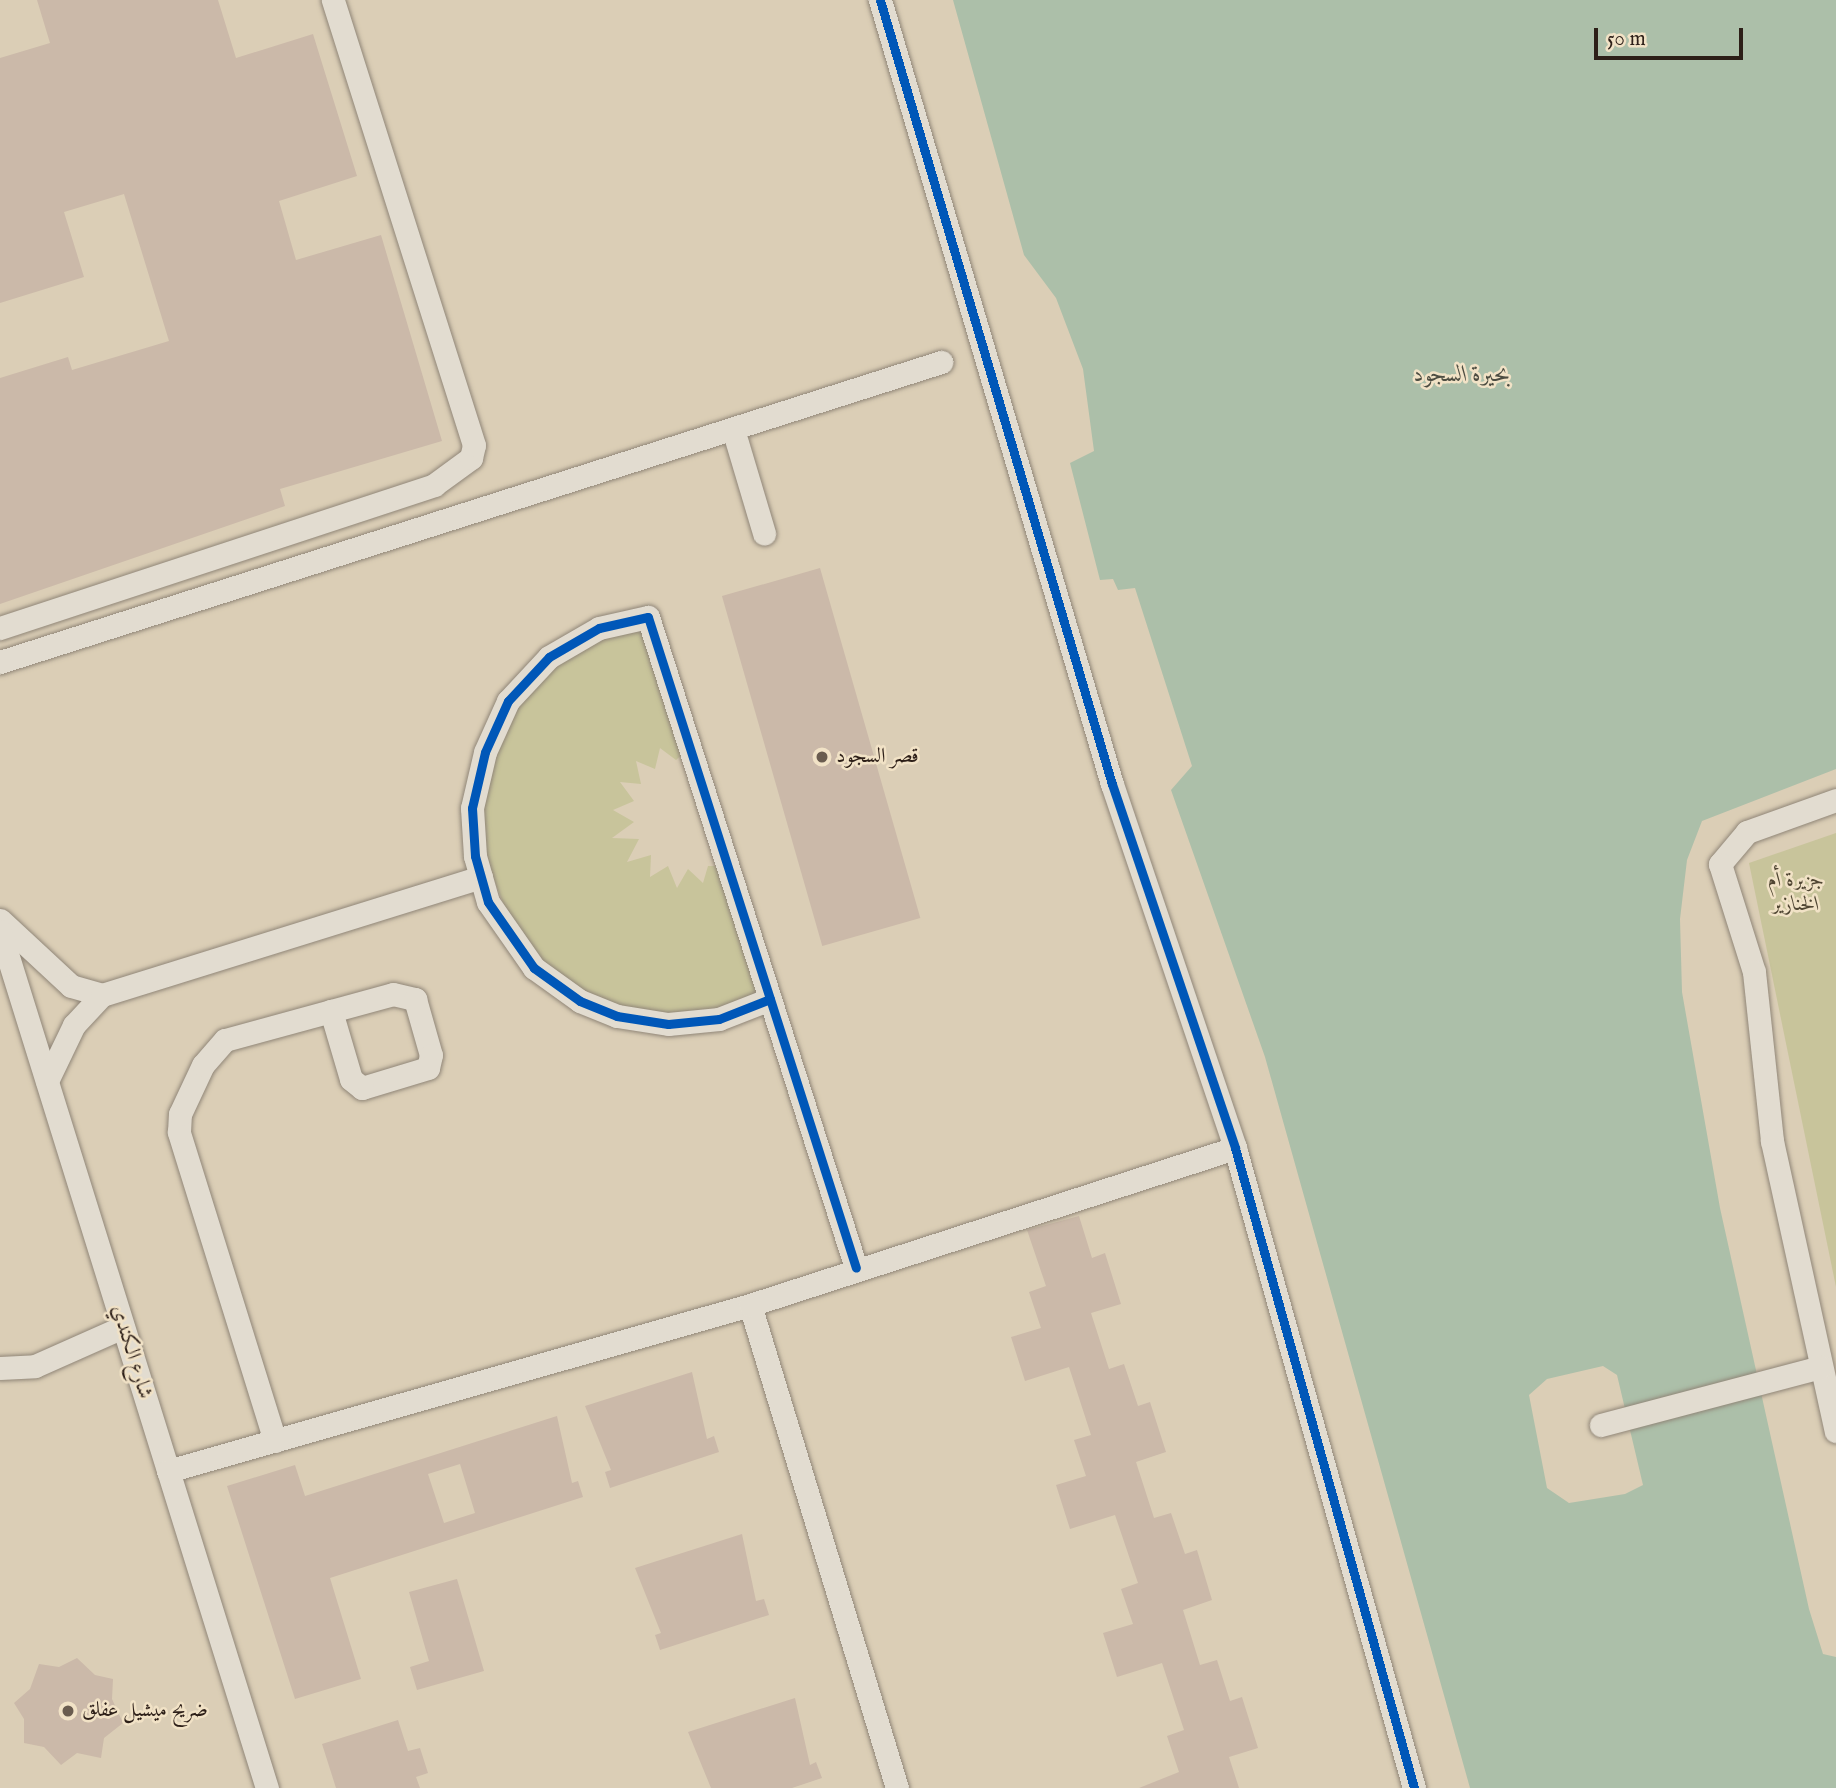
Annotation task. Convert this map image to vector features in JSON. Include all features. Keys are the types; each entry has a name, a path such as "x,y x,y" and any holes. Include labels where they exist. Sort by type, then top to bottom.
{"street":[{"path":"0,628 434,485 471,458 474,445 333,0"},
{"path":"880,0 1112,785 1235,1149 1414,1788"},
{"path":"0,662 941,362"},
{"path":"733,429 765,533"},
{"path":"770,999 719,1019 668,1024 617,1016 580,1001 534,968 508,938 481,877 472,808 485,752 508,701 549,657 599,628 648,617 856,1268"},
{"path":"1836,800 1747,832 1720,864 1754,972 1772,1141 1836,1431"},
{"path":"47,1081 74,1025 102,995 481,877"},
{"path":"0,920 71,986 102,995"},
{"name":"شارع الكندي","path":"0,931 266,1783"},
{"path":"275,1441 179,1132 180,1114 203,1065 225,1040 331,1011 393,995 415,999 431,1055 428,1069 362,1088 351,1079 331,1011"},
{"path":"168,1471 750,1305 856,1268 1235,1149"},
{"path":"750,1305 897,1788"},
{"path":"0,1368 35,1366 123,1327"},
{"path":"1601,1425 1776,1383 1820,1367"}],"green space":[{"path":"645,627 683,754 676,760 660,748 655,769 636,761 641,784 620,782 634,801 613,810 634,822 612,838 639,839 627,862 651,855 650,877 668,866 677,888 688,869 703,883 708,866 718,866 757,993 732,1006 675,1015 623,1013 577,990 538,957 508,915 489,867 482,816 488,765 505,717 537,677 609,635"},
{"name":"جزيرة أم الخنازير","path":"1836,833 1836,1287 1749,863"}],"water":[{"name":"بحيرة السجود","path":"953,0 1836,0 1836,769 1702,821 1687,860 1680,919 1682,992 1720,1208 1809,1609 1823,1654 1836,1657 1836,1788 1470,1788 1265,1057 1171,790 1192,766 1135,588 1118,590 1113,579 1100,580 1070,463 1094,451 1083,369 1056,298 1024,255","holes":["1603,1366 1617,1375 1643,1485 1625,1494 1569,1503 1547,1488 1529,1395 1547,1379"]}],"building":[{"path":"37,0 218,0 236,58 313,34 357,176 279,201 296,260 381,235 442,441 280,489 285,506 0,604 0,378 68,357 72,370 169,341 124,194 64,212 84,277 0,303 0,58 50,43"},
{"name":"قصر السجود","path":"820,568 920,918 822,946 722,596"},
{"path":"1079,1216 1092,1258 1105,1253 1121,1304 1091,1313 1109,1369 1124,1364 1138,1406 1150,1402 1166,1452 1136,1462 1154,1518 1171,1513 1185,1554 1197,1550 1212,1600 1183,1610 1200,1665 1217,1660 1230,1701 1242,1697 1258,1748 1229,1757 1239,1788 1139,1788 1179,1772 1167,1736 1184,1730 1162,1663 1117,1677 1103,1633 1133,1624 1121,1589 1138,1583 1115,1515 1070,1529 1056,1485 1086,1476 1074,1440 1091,1435 1069,1367 1025,1381 1011,1337 1041,1328 1029,1292 1046,1286 1027,1230"},
{"path":"692,1372 707,1439 714,1436 719,1452 610,1488 605,1472 611,1470 585,1406"},
{"path":"557,1416 572,1483 578,1481 583,1497 330,1578 361,1679 295,1699 227,1486 295,1465 305,1496","holes":["460,1464 475,1513 444,1523 428,1474"]},
{"path":"742,1534 756,1601 764,1599 769,1615 660,1650 655,1635 661,1633 635,1568"},
{"path":"457,1579 484,1671 417,1690 410,1667 429,1661 409,1592"},
{"name":"ضريح ميشيل عفلق","path":"77,1658 95,1675 113,1679 112,1699 123,1723 104,1738 101,1758 77,1753 61,1765 44,1747 24,1743 24,1719 14,1703 30,1689 39,1664 59,1667"},
{"path":"795,1698 810,1765 816,1762 822,1778 792,1788 711,1788 688,1732"},
{"path":"398,1720 408,1751 420,1748 428,1773 416,1777 420,1788 336,1788 322,1744"}],"cycle path":[{"path":"880,0 1112,784 1235,1148 1414,1788"},
{"path":"770,999 719,1019 668,1024 617,1016 580,1001 534,968 488,902 475,856 472,808 485,752 508,701 549,657 599,628 648,617 856,1268"}],"place":[{"name":"قصر السجود","path":"822,757"},
{"name":"ضريح ميشيل عفلق","path":"68,1711"}]}
